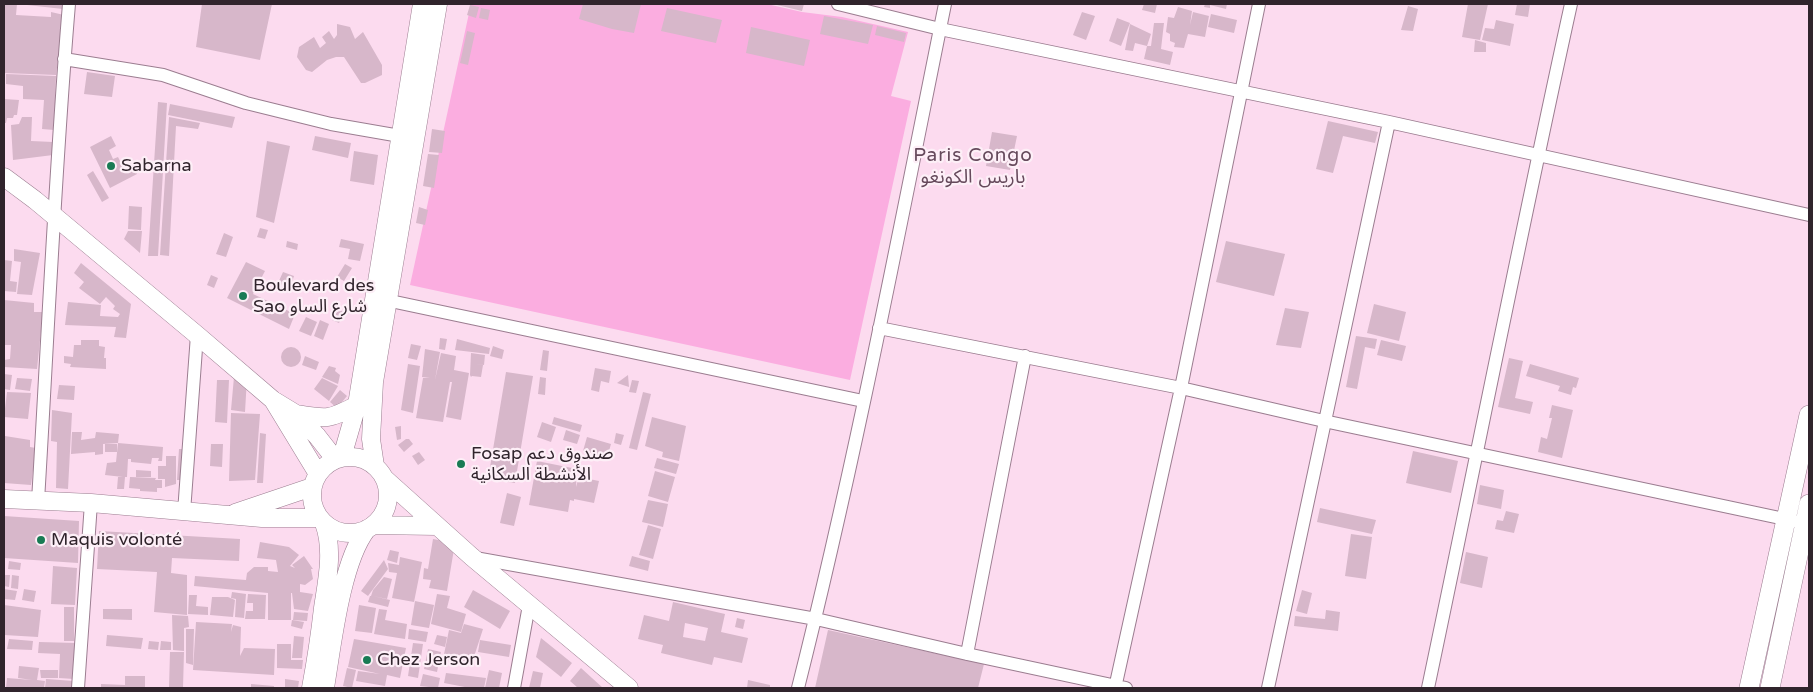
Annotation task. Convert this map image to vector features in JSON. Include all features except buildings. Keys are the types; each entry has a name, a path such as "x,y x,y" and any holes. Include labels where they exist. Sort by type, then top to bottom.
{"main road":[{"path":"1750,688 1809,415"},
{"path":"1770,688 1809,504"}],"street":[{"path":"38,501 57,162 69,4"},
{"path":"325,688 346,579 354,553 370,527 382,515 387,503 388,490 380,472 370,439 371,412 381,299 400,136 422,4"},
{"path":"338,458 356,405 381,299 438,4"},
{"path":"838,4 940,29 1389,122 1809,215"},
{"path":"798,688 816,619 879,328 945,4"},
{"path":"472,557 816,619 1119,688 1182,388 1259,4"},
{"path":"1428,688 1571,4"},
{"path":"64,58 163,75 246,103 331,124 400,136"},
{"path":"1268,688 1389,122"},
{"path":"4,177 197,335 272,400 296,414 338,458"},
{"path":"381,299 863,401"},
{"path":"879,328 1182,388 1324,421 1806,524"},
{"path":"184,512 197,335"},
{"path":"967,654 1024,356"},
{"path":"272,400 315,480"},
{"path":"296,414 331,418 356,405"},
{"path":"311,688 328,572 329,550 327,532 314,508 311,498 315,480 325,466 338,458 359,458 380,472 472,557 629,688"},
{"path":"232,514 315,480"},
{"path":"4,499 91,503 184,512 321,521 340,532 349,534 370,527 438,526"},
{"path":"78,688 91,503"},
{"path":"514,688 529,605"}],"shaded area":[{"path":"471,4 767,4 802,12 842,17 908,32 891,96 911,101 850,380 410,285"}],"place":[{"name":"Sabarna","path":"111,166"},
{"name":"Boulevard des Sao شارع الساو","path":"243,296"},
{"name":"Fosap صندوق دعم الأنشطة السكانية","path":"461,464"},
{"name":"Maquis volonté","path":"41,540"},
{"name":"Chez Jerson","path":"367,660"}],"district":[{"name":"Paris Congo باريس الكونغو","path":"973,167"}]}
